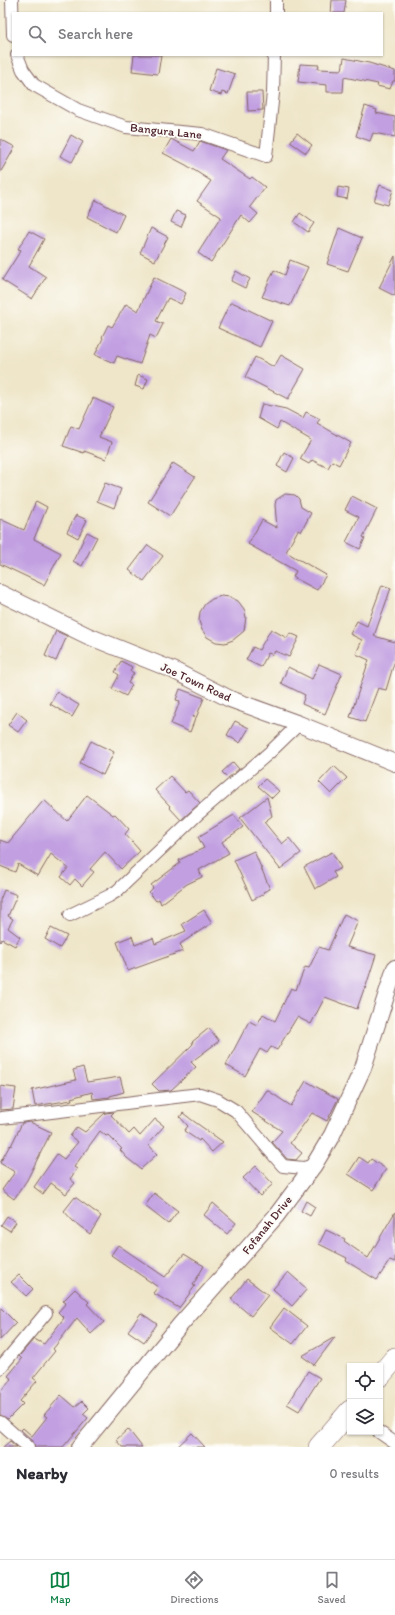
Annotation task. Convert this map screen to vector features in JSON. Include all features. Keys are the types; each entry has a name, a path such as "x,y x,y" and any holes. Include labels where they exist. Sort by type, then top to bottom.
{"highway":[{"path":"383,1372 395,1358"},
{"path":"383,1388 395,1374"},
{"path":"319,1447 347,1414"},
{"path":"333,1447 347,1431"}],"street":[{"path":"12,0 12,12"},
{"path":"276,0 276,12"},
{"name":"Bangura Lane","path":"18,56 23,70 34,85 78,110 126,127 202,134 266,156 273,93 274,56"},
{"name":"Joe Town Road","path":"0,593 88,636 173,670 230,699 298,724 395,763"},
{"path":"70,915 117,891 198,814 270,752 298,724"},
{"name":"Fofanah Drive","path":"80,1447 175,1331 276,1216 314,1165 332,1136 363,1068 395,968"},
{"path":"2,1118 200,1094 218,1100 236,1111 283,1166 304,1168 314,1165"},
{"path":"0,1368 46,1313"},
{"path":"0,1422 28,1447"},
{"path":"383,1435 395,1443"}],"building":[{"path":"332,0 346,0 344,12 331,12"},
{"path":"134,56 161,56 158,74 132,71"},
{"path":"344,58 369,63 395,71 395,81 393,81 390,89 377,86 378,84 344,77 343,92 327,92 327,85 298,82 300,64 319,65 318,69 342,70"},
{"path":"216,68 235,74 228,94 222,92 221,95 209,91"},
{"path":"247,92 262,92 263,110 248,111"},
{"path":"365,106 377,110 376,113 395,117 395,137 373,133 370,141 356,136"},
{"path":"297,133 312,145 306,153 290,142"},
{"path":"71,135 83,142 72,162 60,156"},
{"path":"0,139 15,147 0,173"},
{"path":"171,139 194,151 200,141 226,150 220,159 250,179 252,177 265,187 250,207 258,214 250,223 241,215 211,262 198,253 221,217 197,201 211,181 186,165 163,153"},
{"path":"380,185 393,190 388,205 374,201"},
{"path":"338,187 349,189 347,199 337,197"},
{"path":"96,200 124,215 116,232 87,217"},
{"path":"176,211 186,215 181,227 171,222"},
{"path":"300,213 314,223 308,232 294,222"},
{"path":"151,228 168,237 155,261 140,253"},
{"path":"339,228 362,238 348,271 327,264"},
{"path":"29,231 44,239 29,266 46,277 32,299 2,280 21,250 18,249"},
{"path":"395,256 395,296 379,288"},
{"path":"290,260 308,267 290,306 262,297 274,270 285,275"},
{"path":"236,271 250,279 245,288 231,281"},
{"path":"154,277 186,293 181,304 168,298 156,321 163,324 156,338 150,335 140,364 117,356 114,363 95,355 108,325 112,327 126,304 138,311"},
{"path":"230,303 234,303 272,321 260,347 218,328"},
{"path":"281,355 305,369 288,399 245,377 255,357 274,367"},
{"path":"138,375 148,379 144,389 135,386"},
{"path":"93,398 113,407 99,437 112,442 106,459 84,451 84,453 63,446 71,426 79,429"},
{"path":"262,404 286,409 303,418 306,412 320,419 317,423 351,443 339,465 332,461 328,468 312,460 309,464 300,459 311,440 280,422 277,429 258,418"},
{"path":"284,452 294,458 287,472 277,466"},
{"path":"173,463 195,477 170,516 148,502"},
{"path":"105,483 121,489 114,508 97,501"},
{"path":"285,494 295,495 299,499 301,507 311,513 301,532 298,530 286,552 326,575 317,590 293,577 296,571 248,544 262,520 277,528 276,500"},
{"path":"352,496 377,509 363,537 365,538 360,549 346,542 359,517 345,510"},
{"path":"36,501 47,507 34,539 61,553 44,585 0,564 0,519 24,530"},
{"path":"76,515 87,520 78,538 67,532"},
{"path":"87,532 97,537 82,566 73,561"},
{"path":"148,545 163,556 144,581 129,570"},
{"path":"382,585 391,588 374,636 395,642 395,660 386,690 378,688 365,722 350,717 369,660 356,654 362,640 350,634 357,621 367,626"},
{"path":"221,596 230,597 238,601 244,609 246,617 244,631 233,640 225,643 216,642 207,637 202,630 199,621 200,612 205,604 212,599"},
{"path":"271,629 287,638 290,633 299,637 289,657 275,651 273,655 268,653 261,667 246,660 253,647 259,650"},
{"path":"56,631 67,636 56,661 45,656"},
{"path":"121,661 132,667 130,671 134,673 128,683 132,685 126,696 112,689 119,675 115,672"},
{"path":"319,664 342,674 325,714 302,704 305,695 281,683 288,667 312,679"},
{"path":"180,689 204,698 196,718 193,716 195,719 190,732 171,724 180,701 176,700"},
{"path":"57,692 79,705 72,717 50,704"},
{"path":"17,712 27,720 18,732 8,725"},
{"path":"235,721 249,728 240,743 227,735"},
{"path":"91,741 114,752 103,775 80,763"},
{"path":"233,762 239,769 228,778 222,772"},
{"path":"334,766 347,778 331,794 319,782"},
{"path":"170,776 185,792 188,790 200,803 181,820 155,790"},
{"path":"265,779 279,791 272,798 258,786"},
{"path":"87,795 113,815 115,814 129,829 125,834 140,851 121,869 105,852 90,869 94,872 82,886 75,879 70,885 61,877 68,868 51,854 38,876 18,864 15,872 0,866 0,840 8,843 44,800 67,821"},
{"path":"267,797 272,816 264,822 282,844 289,838 301,853 280,869 240,818"},
{"path":"234,815 243,827 222,842 229,853 199,870 202,877 187,884 161,904 159,899 156,901 149,892 153,888 151,885 180,863 179,860 204,848 198,837"},
{"path":"254,851 270,889 252,900 234,860"},
{"path":"332,852 341,868 333,872 336,877 315,889 304,867"},
{"path":"4,890 17,895 8,916 13,919 8,928 20,937 15,946 2,939 0,942 0,900"},
{"path":"204,910 212,923 180,944 183,951 128,971 117,942 132,936 135,945 153,938 155,944 186,931 182,924"},
{"path":"344,914 358,921 347,947 376,955 357,1009 325,997 311,1024 297,1017 277,1050 271,1047 267,1053 260,1049 245,1076 226,1065 249,1021 257,1025 263,1014 275,1021 291,988 296,990 305,967 309,968 319,947 328,950"},
{"path":"51,928 67,936 60,948 45,939"},
{"path":"209,1028 219,1041 191,1062 196,1067 171,1090 159,1091 152,1084 193,1044 192,1042"},
{"path":"83,1067 87,1082 120,1077 124,1092 110,1097 93,1099 92,1092 71,1098 72,1100 35,1106 32,1090 76,1080 73,1070"},
{"path":"306,1081 338,1099 327,1121 312,1113 290,1143 302,1153 296,1160 287,1159 272,1142 282,1131 252,1112 267,1090 291,1106"},
{"path":"0,1086 16,1088 13,1109 0,1110"},
{"path":"114,1112 111,1115 129,1134 134,1129 140,1136 155,1119 164,1126 148,1144 157,1154 141,1169 127,1158 120,1150 122,1149 108,1135 106,1136 100,1131 74,1167 77,1169 70,1179 75,1183 66,1194 51,1183 43,1194 34,1187 57,1154 64,1159 78,1142 70,1136 77,1127 85,1132 105,1113"},
{"path":"183,1113 223,1142 212,1152 200,1139 199,1141 184,1131 188,1126 180,1117"},
{"path":"30,1122 51,1132 27,1180 14,1199 2,1190 15,1172 0,1163 10,1145 11,1146 22,1123"},
{"path":"359,1157 368,1163 371,1159 386,1169 373,1190 348,1174"},
{"path":"256,1166 273,1184 260,1196 243,1178"},
{"path":"154,1193 178,1211 168,1224 145,1206"},
{"path":"75,1197 101,1216 90,1234 73,1221 64,1211"},
{"path":"306,1201 315,1207 310,1216 301,1211"},
{"path":"213,1203 236,1223 227,1234 204,1215"},
{"path":"395,1212 395,1262 390,1260 377,1280 346,1261 347,1258 319,1244 326,1230 345,1239 344,1241 368,1258"},
{"path":"7,1216 16,1222 10,1231 1,1225"},
{"path":"118,1245 165,1277 184,1254 204,1266 193,1285 195,1286 179,1308 153,1293 158,1287 111,1255"},
{"path":"288,1272 307,1289 292,1306 273,1289"},
{"path":"19,1275 33,1289 26,1296 11,1282"},
{"path":"247,1279 268,1295 251,1316 231,1299"},
{"path":"75,1289 89,1302 87,1304 104,1322 91,1334 77,1318 53,1349 55,1351 33,1378 37,1381 20,1401 23,1404 8,1419 0,1415 0,1392 12,1379 8,1376 22,1359 19,1356 34,1339 44,1344 64,1318 58,1312 66,1303 63,1301"},
{"path":"0,1307 16,1323 0,1340"},
{"path":"284,1308 307,1326 293,1344 270,1327"},
{"path":"141,1313 157,1324 144,1342 128,1331"},
{"path":"335,1337 314,1365 302,1356"},
{"path":"308,1371 320,1378 299,1411 287,1404"},
{"path":"61,1395 75,1407 82,1401 89,1408 83,1414 88,1418 63,1447 35,1447 33,1441 21,1430 23,1428 32,1436 47,1417 44,1415"},
{"path":"128,1429 142,1447 122,1447 116,1440"},
{"path":"192,1433 205,1447 177,1447"},
{"path":"10,1441 17,1447 3,1447"}]}
